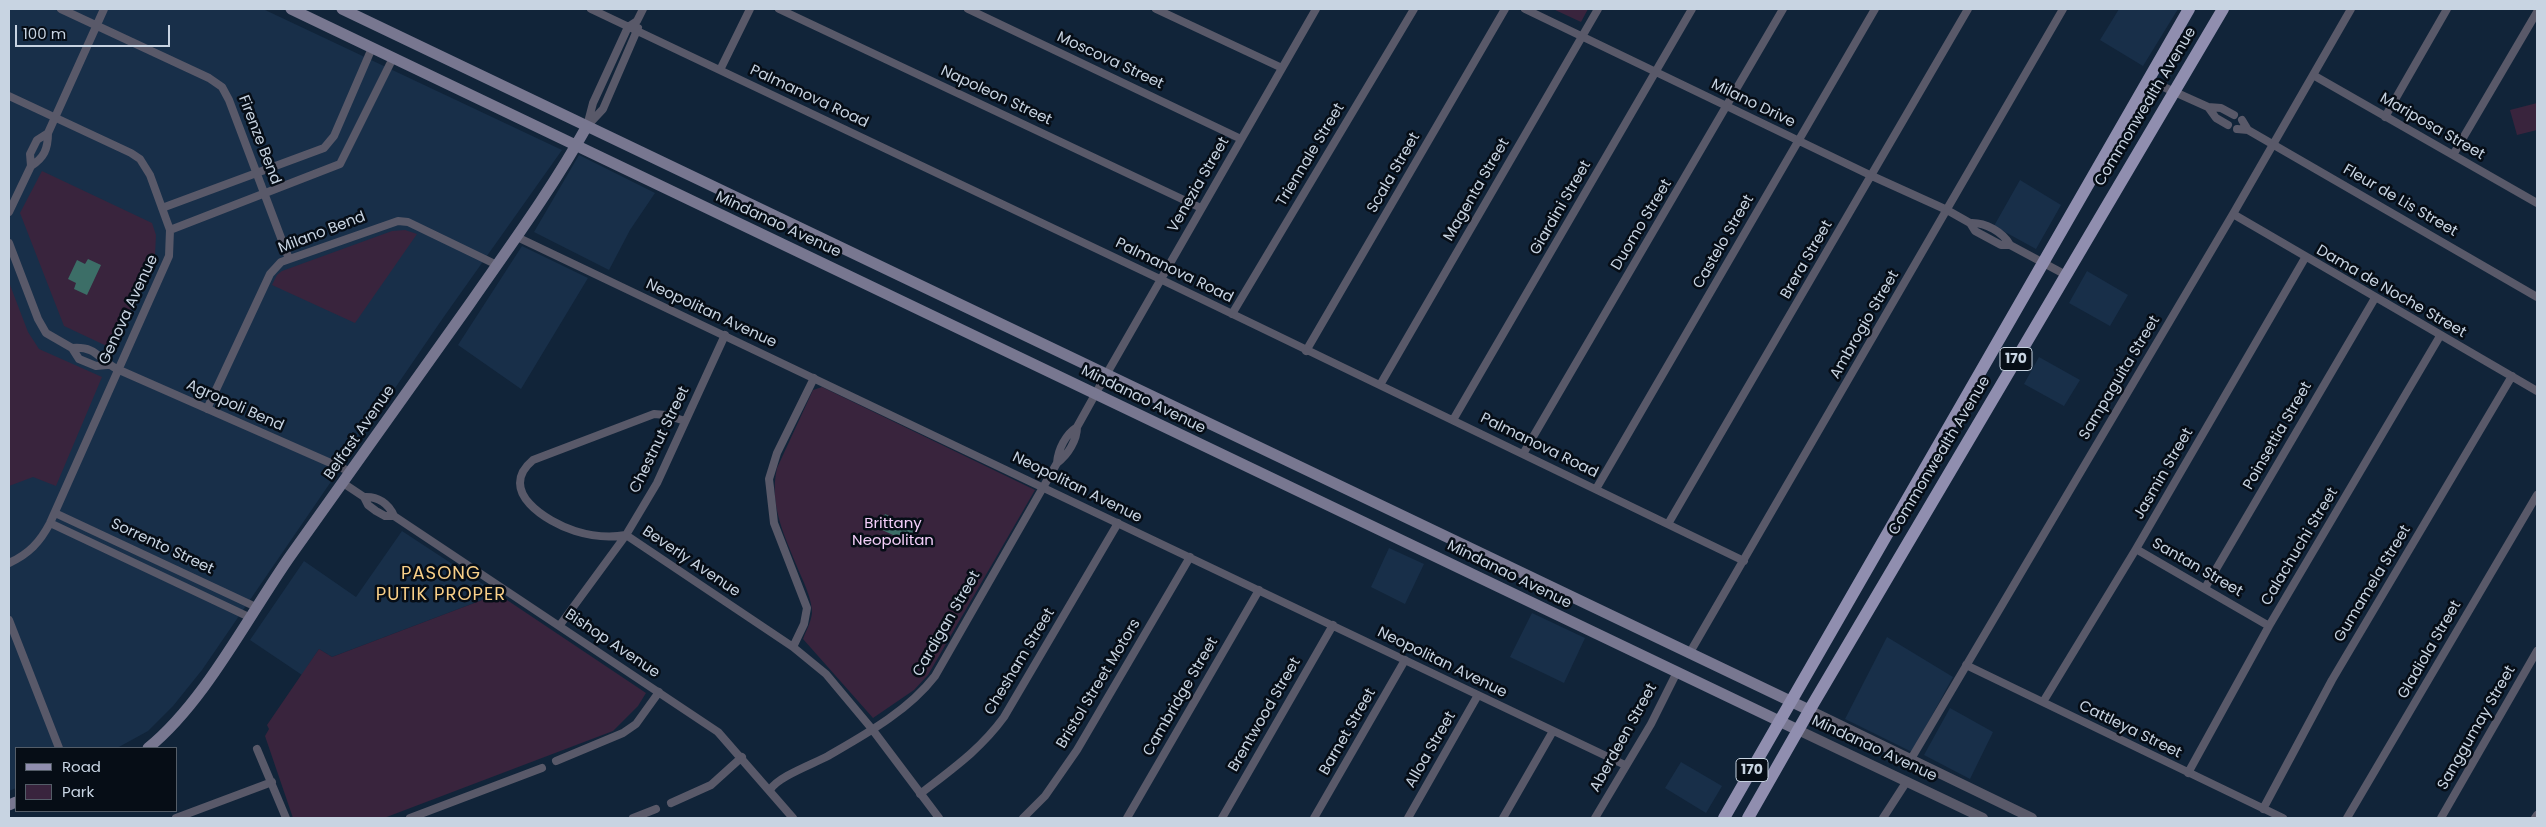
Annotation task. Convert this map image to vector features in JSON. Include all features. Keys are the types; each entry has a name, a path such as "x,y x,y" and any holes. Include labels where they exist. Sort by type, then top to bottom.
{"main road":[{"name":"Mindanao Avenue","path":"291,9 1798,730"},
{"name":"Mindanao Avenue","path":"342,9 1809,710"},
{"name":"Commonwealth Avenue","path":"1724,818 2189,9"},
{"name":"Commonwealth Avenue","path":"1748,818 1809,710 2175,92 2222,9"},
{"name":"Belfast Avenue","path":"149,747 184,712 256,606 497,265 576,146 587,126"},
{"path":"1677,672 1689,654"}],"street":[{"name":"Firenze Bend","path":"62,9 209,78 222,87 229,100 289,259"},
{"path":"31,166 41,160 48,145 48,132 104,9"},
{"name":"Palmanova Road","path":"591,9 1160,279 1744,561"},
{"path":"587,126 593,103 628,27 637,21 643,9"},
{"path":"720,70 750,9"},
{"name":"Napoleon Street","path":"779,9 1201,208"},
{"name":"Moscova Street","path":"968,9 1241,139"},
{"path":"1156,9 1282,68"},
{"name":"Venezia Street","path":"1106,375 1316,9"},
{"name":"Triennale Street","path":"1232,314 1414,9"},
{"name":"Scala Street","path":"1306,351 1505,9"},
{"name":"Milano Drive","path":"1525,9 1872,176 1947,210 1970,223 1980,222 2005,237 2010,245 2066,275"},
{"name":"Magenta Street","path":"1380,385 1598,9"},
{"name":"Giardini Street","path":"1453,420 1692,9"},
{"name":"Duomo Street","path":"1523,454 1728,107 1783,9"},
{"name":"Castelo Street","path":"1596,489 1875,9"},
{"name":"Brera Street","path":"1668,524 1968,9"},
{"name":"Ambrogio Street","path":"1689,654 2063,9"},
{"name":"Sampaguita Street","path":"1911,759 2233,214 2351,9"},
{"path":"2385,117 2447,9"},
{"path":"2453,155 2537,12"},
{"path":"587,126 603,108 638,31 637,21"},
{"path":"162,208 316,153 330,142 372,48"},
{"path":"170,230 340,164 392,58"},
{"name":"Mariposa Street","path":"2313,75 2537,203"},
{"path":"2148,80 2208,107 2221,108 2234,115"},
{"name":"Genova Avenue","path":"9,96 131,153 140,159 150,175 170,230 171,248 165,267 117,369 50,523 40,541 28,553 9,563"},
{"path":"2208,107 2216,118 2228,125"},
{"name":"Fleur de Lis Street","path":"2242,120 2248,130"},
{"name":"Fleur de Lis Street","path":"2237,130 2248,130 2537,297"},
{"path":"9,212 31,166 30,154 37,140 48,132"},
{"name":"Dama de Noche Street","path":"2233,214 2305,258 2537,391"},
{"name":"Milano Bend","path":"207,409 270,274 275,267 289,259 386,224 403,221 497,265"},
{"name":"Neopolitan Avenue","path":"516,236 1625,765"},
{"name":"Agropoli Bend","path":"9,243 42,326 52,338 72,348 79,358 96,366 108,365 351,472"},
{"name":"Jasmin Street","path":"2043,702 2136,549 2305,258"},
{"name":"Poinsettia Street","path":"2205,588 2375,298"},
{"name":"Chestnut Street","path":"560,625 626,535 657,483 725,335"},
{"name":"Calachuchi Street","path":"2188,773 2269,626 2440,336"},
{"name":"Agropoli Bend","path":"72,348 84,347 93,351 101,355 108,365"},
{"name":"Cardigan Street","path":"770,790 779,780 803,770 872,729 910,703 935,676 1057,463 1065,457 1074,440 1077,427 1106,375"},
{"name":"Gumamela Street","path":"2262,809 2332,680 2512,376"},
{"path":"793,647 804,624 807,608 774,523 770,507 769,479 778,453 814,378"},
{"name":"Beverly Avenue","path":"685,422 666,415 654,414 533,460 524,467 520,484 522,494 526,501 543,516 577,532 614,537 626,535 793,647 826,674 872,729 939,818"},
{"name":"Bishop Avenue","path":"343,483 364,497 374,496 390,507 394,516 718,732 742,757 793,818"},
{"name":"Gladiola Street","path":"2347,818 2537,495"},
{"name":"Sorrento Street","path":"55,513 256,606"},
{"name":"Sorrento Street","path":"50,523 250,617"},
{"name":"Chesham Street","path":"920,794 976,751 995,729 1118,523"},
{"name":"Santan Street","path":"2136,549 2269,626"},
{"name":"Bristol Street Motors","path":"1023,818 1045,796 1077,750 1190,556"},
{"name":"Cambridge Street","path":"1128,818 1259,590"},
{"path":"9,620 59,747"},
{"name":"Brentwood Street","path":"1222,818 1333,625"},
{"name":"Sanggumay Street","path":"2441,818 2537,651"},
{"name":"Barnet Street","path":"1314,818 1405,660"},
{"name":"Cattleya Street","path":"1966,665 2283,818"},
{"name":"Aberdeen Street","path":"1595,818 1650,724 1677,672"},
{"path":"556,761 623,734 636,724 659,692"},
{"name":"Alloa Street","path":"1408,818 1478,695"},
{"name":"Mindanao Avenue","path":"1809,710 2032,818"},
{"name":"Mindanao Avenue","path":"1798,730 1983,818"},
{"path":"1503,818 1553,731"},
{"path":"257,749 286,818"},
{"path":"671,803 712,785 742,757"},
{"path":"410,818 542,768"},
{"path":"1884,818 1908,781"},
{"path":"176,818 272,782"},
{"path":"633,818 656,809"}],"shaded area":[{"path":"9,9 263,9 562,150 443,318 202,670 173,706 148,731 119,747 15,747 15,788 9,791"},
{"path":"2119,9 2178,9 2143,66 2100,40"},
{"path":"579,155 655,193 630,230 609,270 534,232"},
{"path":"2020,180 2061,205 2036,249 1994,226"},
{"path":"522,246 588,278 521,389 458,345"},
{"path":"88,259 101,265 87,295 74,289 76,283 68,279 77,260 85,264"},
{"path":"2087,271 2128,295 2110,326 2069,303"},
{"path":"2039,357 2080,380 2064,406 2024,384"},
{"path":"885,514 916,529 910,543 878,528"},
{"path":"402,531 498,594 332,657 319,649 302,675 250,640 304,561 356,597"},
{"path":"1389,548 1424,564 1405,604 1371,587"},
{"path":"1532,613 1585,638 1564,683 1510,657"},
{"path":"1887,637 1953,677 1912,752 1845,719"},
{"path":"1950,708 1993,732 1970,779 1924,755"},
{"path":"1681,762 1722,786 1706,813 1665,788"}],"green space":[{"path":"1553,9 1588,9 1581,22"},
{"path":"2537,103 2537,130 2517,135 2510,110"},
{"path":"42,171 152,223 156,235 155,255 113,349 64,326 20,213"},
{"path":"405,230 417,234 355,323 272,285 277,275 282,271 392,231"},
{"path":"10,285 28,332 39,349 102,377 56,486 33,477 9,486"},
{"name":"Brittany Neopolitan","path":"822,387 1035,490 928,675 914,690 873,718 803,639 810,623 811,604 807,589 780,524 777,510 775,482 777,468 813,390"},
{"path":"498,594 646,693 638,706 613,731 384,818 293,818 265,736 269,729 267,725 319,649 332,657"}],"district":[{"name":"PASONG PUTIK PROPER","path":"441,584"}]}
